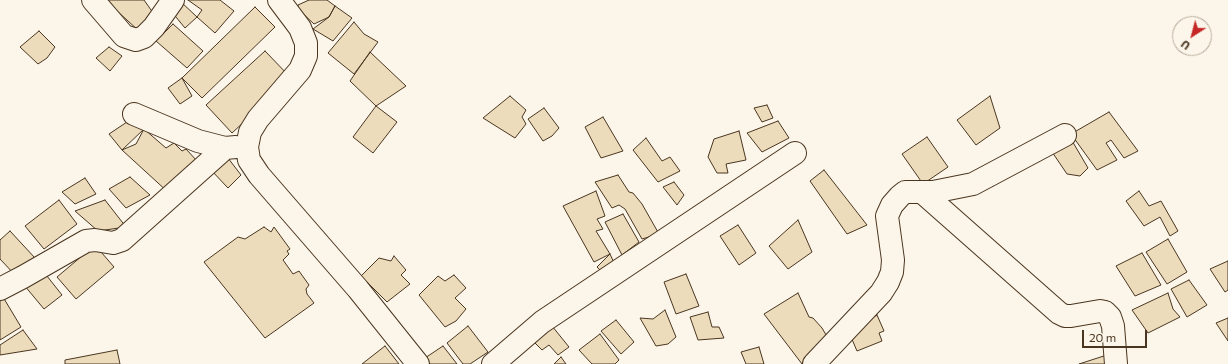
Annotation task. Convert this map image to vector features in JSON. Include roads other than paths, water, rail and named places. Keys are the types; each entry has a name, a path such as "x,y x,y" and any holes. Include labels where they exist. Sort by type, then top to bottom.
{"street":[{"path":"93,0 124,36 136,40 144,37 154,27 173,0"},
{"path":"279,0 300,28 306,43 306,56 300,70 258,119 250,132 247,147 249,160 259,175 358,288 418,364"},
{"path":"134,114 198,141 226,148 247,147"},
{"path":"814,364 881,293 888,282 892,272 893,260 887,216 896,200 905,192 941,191 973,184 1065,135"},
{"path":"0,289 86,241 95,240 113,243 122,240 226,148"},
{"path":"493,364 542,322 795,153"},
{"path":"922,192 1059,313 1065,316 1071,316 1100,311 1105,312 1110,317 1113,326 1116,364"}]}
